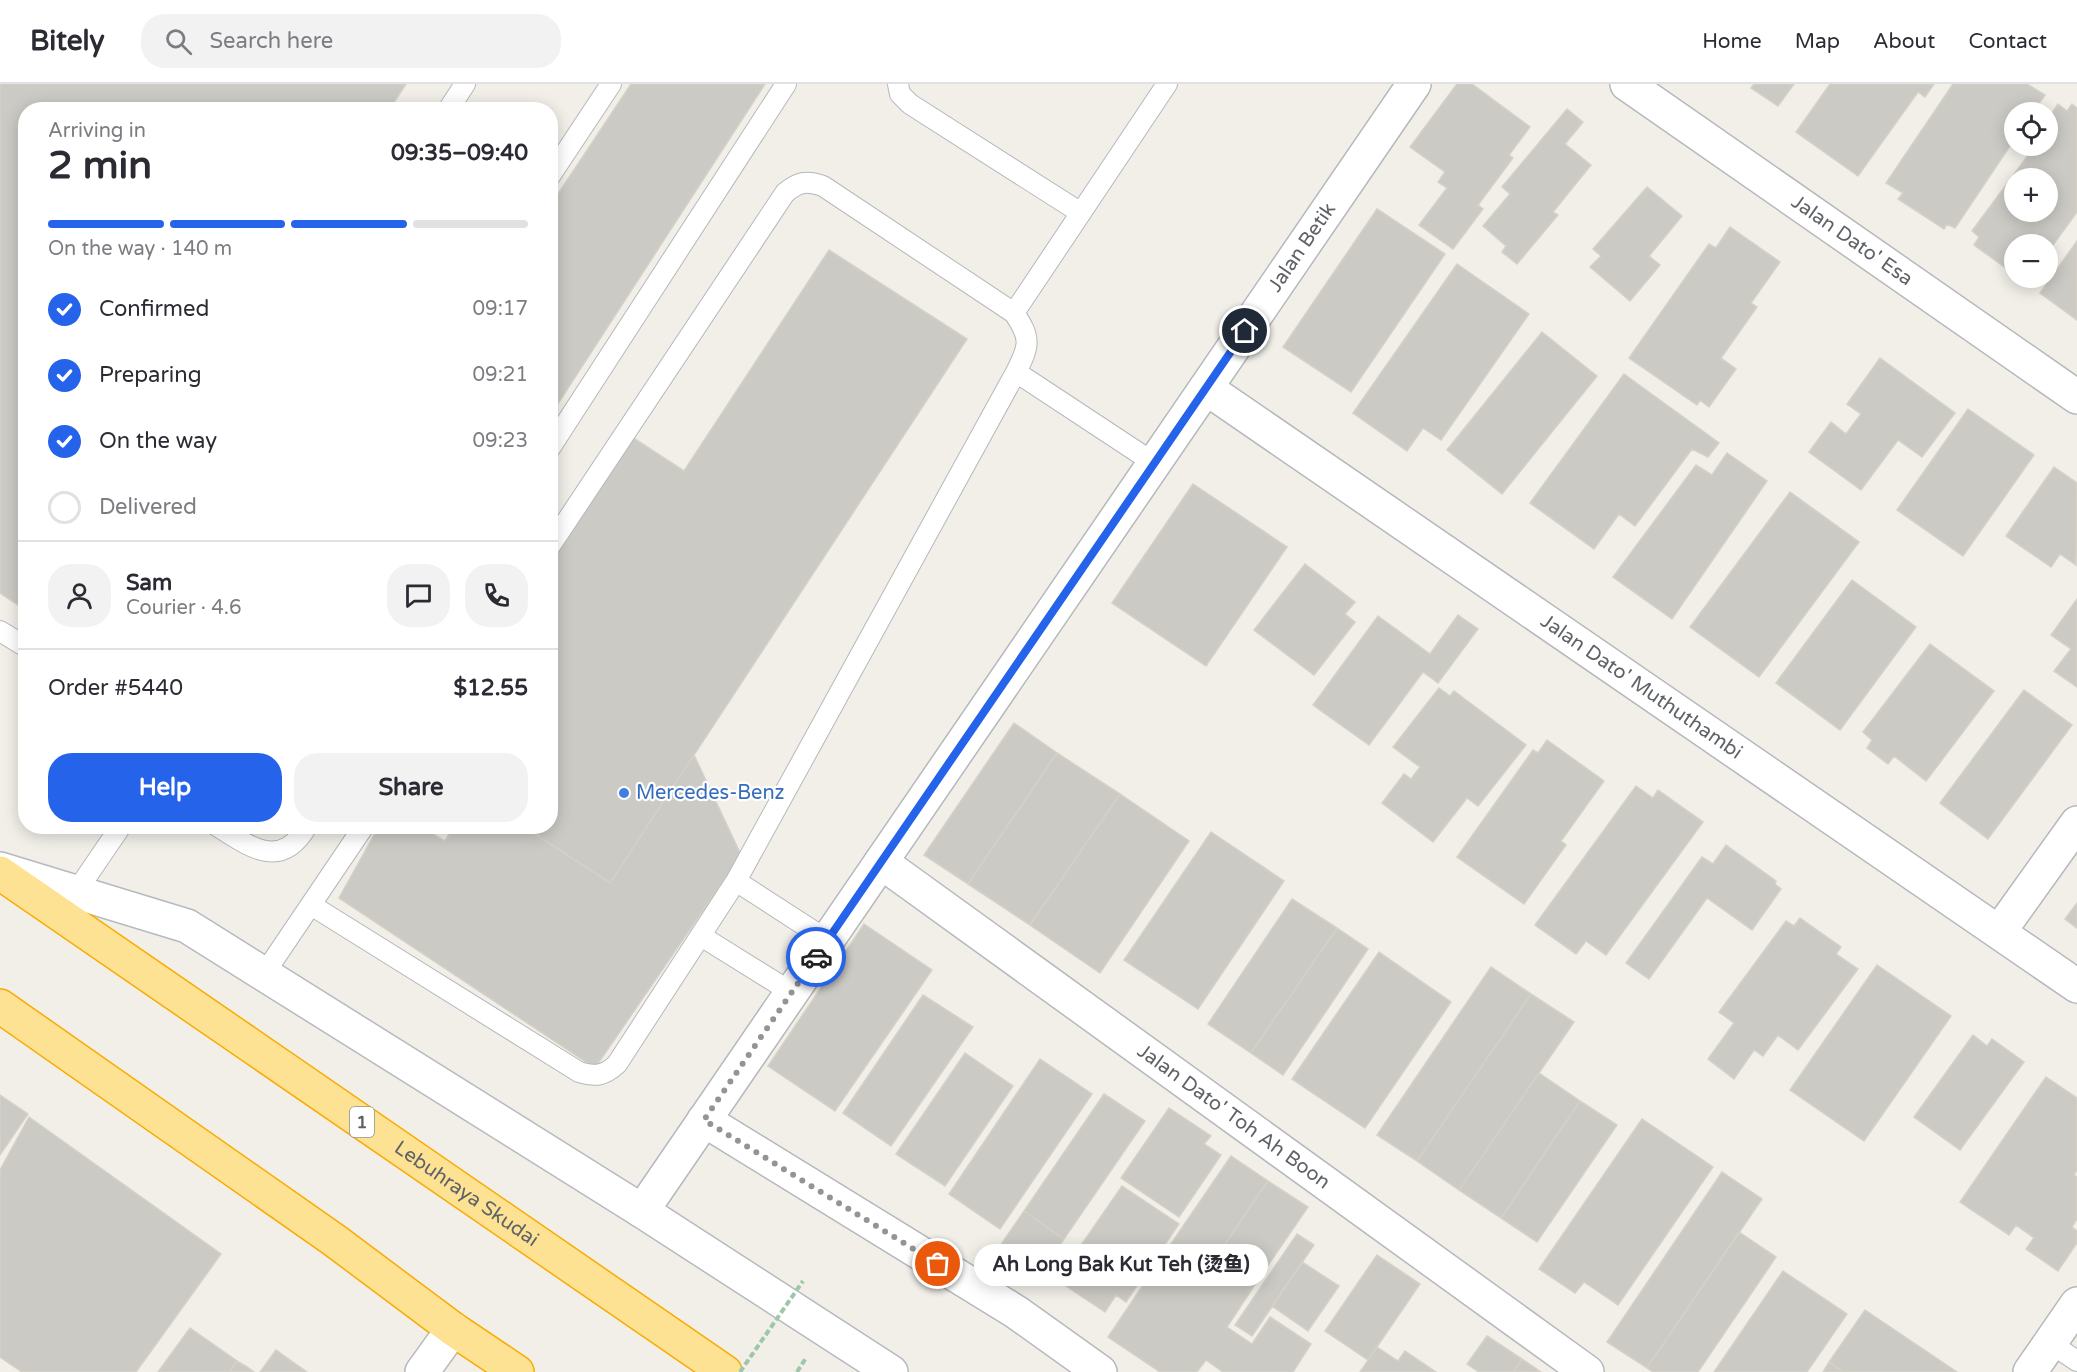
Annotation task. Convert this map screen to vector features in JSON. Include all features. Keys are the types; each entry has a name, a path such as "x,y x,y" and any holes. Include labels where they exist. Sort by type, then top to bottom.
{"highway":[{"name":"Lebuhraya Skudai","path":"0,871 725,1372"},
{"path":"0,1006 334,1240 453,1329 517,1372"}],"street":[{"name":"Jalan Betik","path":"642,1211 1414,84"},
{"name":"Jalan Dato' Esa","path":"1627,84 2077,397"},
{"name":"Jalan Dato' Muthuthambi","path":"1206,388 2077,986"},
{"path":"1999,932 2077,823"},
{"name":"Jalan Dato' Toh Ah Boon","path":"881,862 1587,1372"},
{"path":"0,871 187,926 642,1211 891,1372"},
{"path":"704,1120 1016,1312 1100,1372"},
{"path":"2030,1372 2077,1304"},
{"path":"422,1372 453,1329"}],"lane":[{"path":"453,102 465,84"},
{"path":"558,164 611,84"},
{"path":"558,436 786,84"},
{"path":"898,84 900,94 910,104 1081,213"},
{"path":"1014,313 1167,84"},
{"path":"311,905 579,1072 592,1076 607,1073 617,1064 736,881 1016,372 1026,352 1027,333 1014,313 823,186 810,181 796,184 785,193 558,534"},
{"path":"1016,372 1154,463"},
{"path":"0,631 18,643"},
{"path":"76,892 116,834"},
{"path":"230,834 255,850 270,852 287,849 302,834"},
{"path":"264,974 359,834"},
{"path":"736,881 827,940"},
{"path":"701,936 791,992"},
{"path":"2050,1343 2077,1361"}],"path":[{"path":"740,1372 803,1281"}],"building":[{"path":"0,84 406,84 394,102 18,102 18,605 0,593"},
{"path":"631,84 765,84 558,404 558,194"},
{"path":"1457,84 1472,84 1530,127 1509,155 1513,158 1478,205 1483,209 1453,249 1419,225 1447,188 1438,182 1445,172 1410,147"},
{"path":"1754,84 1794,84 1778,106 1751,88"},
{"path":"1830,84 1934,84 1925,97 1918,92 1858,176 1796,132"},
{"path":"1953,84 2027,84 2045,95 2040,102 2004,102 2004,155 1955,228 1947,224 1944,229 1898,199 1903,193 1886,183"},
{"path":"2058,104 2067,111 2072,104 2077,108 2077,212 2058,238 2058,234 2004,234 2004,267 1974,245 1979,237 1972,231 2004,188 2004,222 2058,222 2058,168 2019,168 2028,156 2058,156"},
{"path":"1567,109 1583,122 1565,144 1591,165 1553,212 1558,215 1517,264 1502,252 1506,246 1483,226 1510,194 1502,187"},
{"path":"1647,187 1682,216 1649,256 1660,265 1630,301 1590,267 1601,256 1593,249"},
{"path":"1377,209 1445,254 1351,392 1283,347"},
{"path":"1730,227 1780,262 1751,303 1757,307 1721,358 1736,369 1709,407 1700,400 1697,405 1629,358 1709,244 1716,248"},
{"path":"2077,241 2077,320 2040,293 2044,288 2058,288 2058,268"},
{"path":"829,250 967,339 610,883 535,834 558,834 558,536 626,433 684,471"},
{"path":"1457,264 1529,314 1441,440 1423,428 1407,451 1353,413"},
{"path":"1542,332 1597,376 1502,494 1447,450"},
{"path":"1880,358 1955,413 1922,457 1898,440 1861,490 1809,452 1831,422 1846,434 1861,414 1847,404"},
{"path":"1624,374 1719,443 1708,457 1692,449 1635,526 1619,514 1594,549 1530,503"},
{"path":"1968,409 2034,455 1963,556 1897,510"},
{"path":"1727,453 1767,481 1672,619 1613,577 1696,465 1712,475"},
{"path":"2054,467 2077,483 2076,565 2060,554 2051,567 2006,536"},
{"path":"1193,484 1287,547 1206,666 1112,603"},
{"path":"1790,492 1859,542 1759,677 1690,627"},
{"path":"1305,564 1355,602 1345,614 1355,622 1314,675 1254,630"},
{"path":"1852,580 1916,627 1840,730 1776,683"},
{"path":"2077,599 2077,687 2054,671 2071,649 2051,635"},
{"path":"1458,615 1478,629 1438,683 1423,672 1369,745 1313,705 1378,616 1430,654"},
{"path":"1930,644 1994,691 1926,781 1894,756 1888,764 1867,748 1872,740 1863,732"},
{"path":"1439,688 1450,696 1454,691 1526,745 1478,806 1467,798 1433,842 1382,803 1404,774 1411,779 1420,767 1393,747"},
{"path":"2024,690 2072,725 1988,839 1940,803"},
{"path":"1014,723 1057,753 968,884 924,855"},
{"path":"1547,740 1604,781 1561,841 1566,845 1524,904 1457,857 1533,750 1538,753"},
{"path":"1057,753 1120,794 1030,925 968,884"},
{"path":"694,755 741,855 595,1068 339,898 375,834 433,834 445,841 449,834 535,834 610,883"},
{"path":"1636,786 1653,798 1658,790 1703,822 1606,955 1586,941 1576,954 1535,925"},
{"path":"1120,794 1189,841 1100,973 1030,925"},
{"path":"1211,832 1284,881 1198,1009 1124,960"},
{"path":"1726,845 1776,881 1775,884 1781,889 1752,930 1707,898 1649,979 1626,963 1702,857 1713,864"},
{"path":"1292,899 1337,928 1251,1053 1208,1024"},
{"path":"2077,903 2077,928 2065,919"},
{"path":"1800,918 1841,947 1836,954 1858,969 1798,1050 1778,1035 1763,1056 1754,1050 1734,1079 1708,1059 1734,1023 1719,1012 1786,921 1794,926"},
{"path":"864,924 932,970 835,1111 768,1066"},
{"path":"1337,928 1368,949 1283,1075 1251,1053"},
{"path":"1379,952 1451,1002 1365,1128 1292,1079"},
{"path":"1877,965 1951,1016 1864,1141 1790,1090"},
{"path":"1491,967 1531,994 1417,1161 1377,1135"},
{"path":"1531,994 1574,1022 1459,1190 1417,1161"},
{"path":"923,995 973,1027 891,1146 843,1113"},
{"path":"1973,1035 1987,1046 1992,1039 2024,1062 1960,1150 1914,1117"},
{"path":"965,1053 1013,1086 945,1186 896,1154"},
{"path":"1040,1059 1092,1094 1000,1229 949,1194"},
{"path":"1539,1073 1580,1101 1501,1218 1459,1190"},
{"path":"2046,1077 2077,1098 2077,1170 2074,1175 2077,1177 2077,1219 2072,1227 2077,1231 2077,1243 2058,1271 2026,1249 2034,1238 2016,1225 2009,1235 1960,1202"},
{"path":"1104,1094 1145,1121 1064,1239 1024,1211"},
{"path":"0,1095 28,1114 0,1155"},
{"path":"1580,1101 1617,1125 1537,1242 1501,1218"},
{"path":"1169,1108 1211,1136 1204,1144 1221,1155 1179,1217 1121,1178"},
{"path":"29,1117 221,1254 136,1372 22,1372 0,1357 0,1170"},
{"path":"1642,1119 1713,1167 1618,1305 1584,1282 1575,1293 1539,1269"},
{"path":"1231,1156 1268,1181 1203,1276 1166,1251"},
{"path":"1722,1172 1762,1199 1647,1368 1607,1342"},
{"path":"1268,1181 1308,1207 1260,1277 1221,1250"},
{"path":"1122,1186 1179,1224 1126,1302 1116,1295 1105,1312 1057,1280"},
{"path":"1024,1211 1064,1239 1034,1283 993,1256"},
{"path":"1739,1232 1776,1257 1698,1372 1653,1372 1647,1368"},
{"path":"1297,1234 1314,1245 1252,1336 1235,1325"},
{"path":"1221,1250 1260,1277 1227,1327 1252,1344 1270,1317 1311,1344 1293,1372 1223,1372 1206,1360 1197,1372 1160,1372 1108,1337 1166,1251 1203,1276"},
{"path":"1377,1255 1420,1284 1368,1360 1325,1331"},
{"path":"1302,1262 1339,1286 1308,1331 1272,1306"},
{"path":"1783,1271 1847,1314 1807,1372 1714,1372"},
{"path":"1865,1310 1957,1372 1844,1372 1829,1362"},
{"path":"190,1328 237,1361 229,1372 158,1372"},
{"path":"1487,1336 1522,1359 1513,1372 1479,1372 1467,1364"},
{"path":"1377,1347 1398,1361 1405,1351 1436,1372 1360,1372"},
{"path":"276,1350 307,1372 260,1372"},
{"path":"1522,1359 1541,1372 1513,1372"},
{"path":"237,1361 247,1367 254,1372 229,1372"},
{"path":"1829,1362 1844,1372 1823,1372"}],"way so far":[{"path":"816,957 704,1120 938,1264"}],"place":[{"name":"Mercedes-Benz","path":"624,793"},
{"name":"Ah Long Bak Kut Teh (烫鱼)","path":"938,1264"}],"route":[{"path":"816,957 1245,331"}]}
